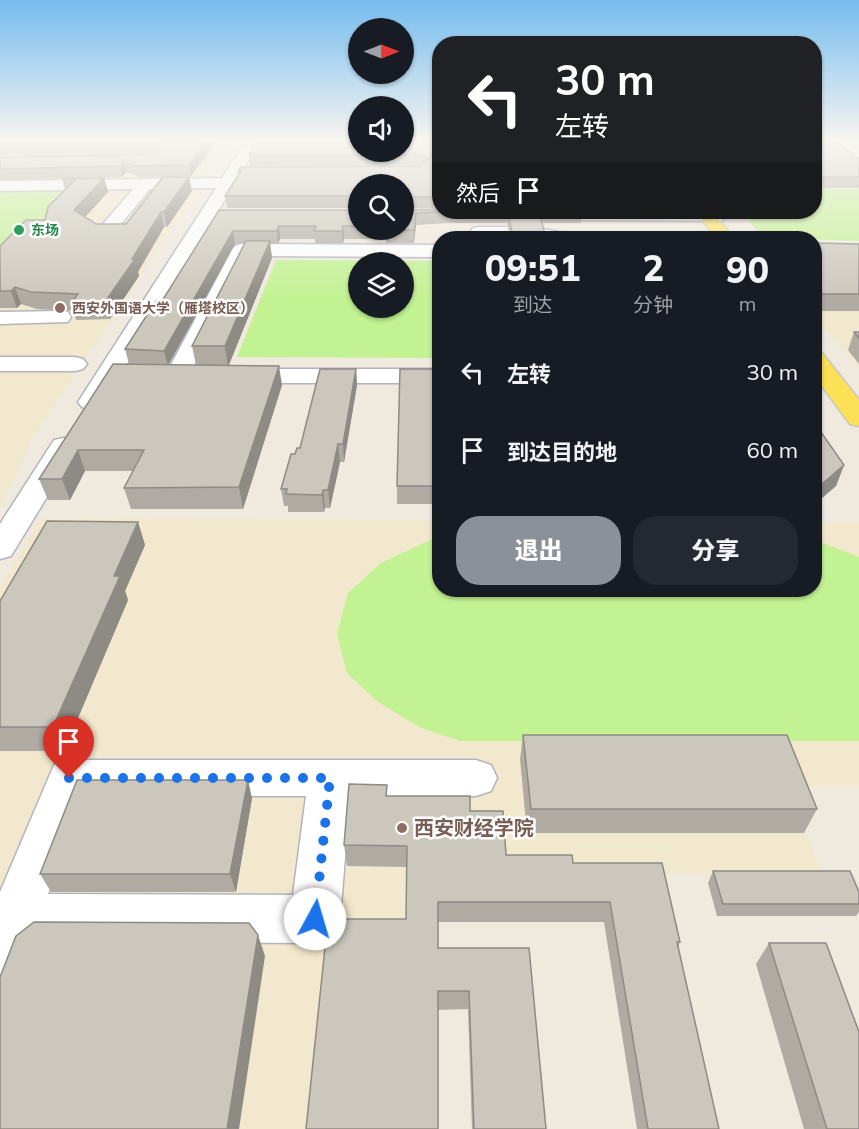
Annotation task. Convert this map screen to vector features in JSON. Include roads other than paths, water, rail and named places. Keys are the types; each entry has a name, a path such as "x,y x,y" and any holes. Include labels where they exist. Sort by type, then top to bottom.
{"main road":[{"path":"718,219 731,231"},
{"path":"822,347 859,395"},
{"path":"822,369 859,418"}],"street":[{"path":"105,232 131,194"},
{"path":"164,375 220,211 229,194"},
{"path":"0,549 76,427 164,375 241,250 432,251"},
{"path":"0,318 60,317"},
{"path":"0,364 75,364"},
{"path":"164,375 432,376"},
{"path":"330,778 315,919 7,936 69,778 330,778 476,778"}],"place":[{"name":"东场","path":"19,230"},
{"name":"西安外国语大学（雁塔校区）","path":"60,308"},
{"name":"西安财经学院","path":"402,828"}]}
